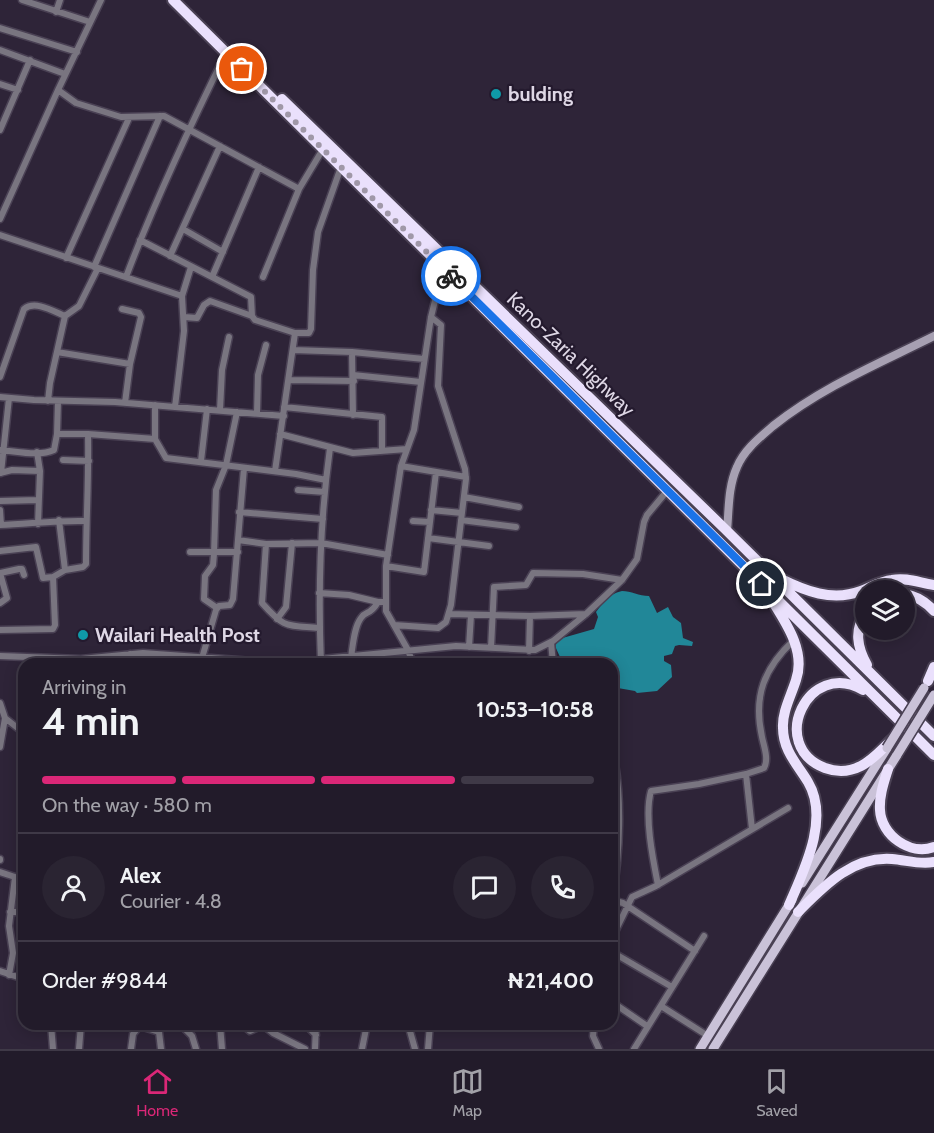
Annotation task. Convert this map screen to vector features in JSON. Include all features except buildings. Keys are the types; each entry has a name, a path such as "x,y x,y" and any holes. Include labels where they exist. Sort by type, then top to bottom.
{"highway":[{"name":"Kano-Zaria Highway","path":"172,0 934,755"},
{"name":"Kano-Zaria Highway","path":"181,0 727,531 934,736"},
{"path":"769,573 795,586 824,595 836,596 850,594 894,579 934,585"},
{"path":"762,584 790,629 794,640 798,675 783,718 783,730 788,752 812,791 815,820 809,854 793,908"},
{"path":"915,597 934,611"},
{"path":"859,640 863,657 873,676"},
{"path":"929,680 934,667"},
{"path":"874,697 855,686 844,683 824,686 808,699 797,716 796,729 799,741 804,752 814,762 841,771 867,762 890,743"},
{"path":"888,768 880,802 882,822 890,833 908,846 918,849 934,847"},
{"path":"793,908 860,863 891,858 918,863 934,862"}],"main road":[{"path":"713,1049 793,908 929,680"},
{"path":"700,1049 897,755 934,695"}],"street":[{"path":"22,0 90,22"},
{"path":"56,12 60,0"},
{"path":"0,219 101,0"},
{"path":"0,28 76,52"},
{"path":"0,50 65,74"},
{"path":"126,277 189,129 226,53"},
{"path":"0,130 30,60"},
{"path":"0,84 18,90"},
{"path":"58,90 76,103 129,118 160,116 189,129 299,189"},
{"path":"48,400 65,316 79,306 160,116"},
{"path":"66,258 129,118"},
{"path":"170,256 220,146"},
{"path":"263,277 299,189 322,149"},
{"path":"212,278 260,167"},
{"path":"184,317 197,318 204,305 210,301 252,316 255,320 295,333 309,333 318,232 341,167"},
{"path":"183,229 223,252"},
{"path":"0,235 182,296"},
{"path":"140,240 251,297 252,316"},
{"path":"175,407 184,331 182,296 191,267"},
{"path":"411,658 382,602 401,466 414,430 431,317 443,268"},
{"path":"0,377 19,320 27,305 35,305 65,316"},
{"path":"122,309 140,315 125,403"},
{"path":"394,625 438,628 446,622 459,543 466,477 438,386 441,325 431,317"},
{"path":"276,471 295,333"},
{"path":"727,531 732,478 754,442 793,411 837,384 934,336"},
{"path":"220,410 222,370 230,337"},
{"path":"257,413 258,375 266,345"},
{"path":"293,350 352,352 424,359"},
{"path":"57,352 130,364"},
{"path":"352,352 353,415"},
{"path":"290,380 354,378 421,382"},
{"path":"0,397 155,405 284,416"},
{"path":"9,398 1,450 1,473 12,470 40,471"},
{"path":"1,450 50,452 54,450 58,401"},
{"path":"155,405 154,439 166,458 276,471 326,480"},
{"path":"284,407 380,416 383,418 382,451"},
{"path":"201,462 207,409"},
{"path":"217,608 204,597 205,576 213,565 216,490 226,465 237,412"},
{"path":"57,434 154,439"},
{"path":"0,551 36,547 43,579 86,564 86,521 89,501 87,434"},
{"path":"280,434 353,453 406,449"},
{"path":"321,658 319,593 321,543 330,448"},
{"path":"37,452 40,471 38,524"},
{"path":"63,460 89,461"},
{"path":"401,466 466,477"},
{"path":"217,608 230,604 233,599 244,468"},
{"path":"386,566 424,572 436,472"},
{"path":"298,490 325,492"},
{"path":"347,658 456,646 529,651 542,648 586,614 622,580 637,559 647,515 668,491"},
{"path":"464,497 519,507"},
{"path":"0,501 39,500"},
{"path":"0,510 1,525 38,524 59,520 86,521"},
{"path":"431,510 516,527"},
{"path":"239,512 323,519"},
{"path":"59,520 65,570"},
{"path":"413,521 430,522"},
{"path":"428,538 489,546"},
{"path":"238,540 266,544 321,543 388,555"},
{"path":"277,620 286,607 288,599 292,543"},
{"path":"266,544 262,600 277,620 286,625 319,628"},
{"path":"190,552 214,554 238,552"},
{"path":"0,603 7,598 0,573 20,568 24,575"},
{"path":"491,648 493,587 526,585 533,573 583,574 622,580"},
{"path":"0,630 53,629 55,625 53,577"},
{"path":"319,593 349,595 382,602"},
{"path":"351,657 357,624 364,615 373,612 382,602"},
{"path":"202,658 217,608"},
{"path":"449,614 530,616 586,614"},
{"path":"469,647 471,615"},
{"path":"529,651 530,616"},
{"path":"658,885 651,838 649,801 651,791 746,774 764,768 767,761 758,710 762,687 774,662 794,640"},
{"path":"551,642 552,658"},
{"path":"98,658 142,653 171,658"},
{"path":"130,654 130,658"},
{"path":"0,656 18,658"},
{"path":"0,703 5,718 0,747"},
{"path":"5,718 18,728"},
{"path":"746,774 752,829"},
{"path":"618,924 632,897 658,885 788,808"},
{"path":"0,872 18,880"},
{"path":"9,975 13,953 9,926 15,878"},
{"path":"618,902 626,905 695,951"},
{"path":"10,912 18,912"},
{"path":"634,1049 704,936"},
{"path":"618,956 672,987"},
{"path":"0,971 18,978"},
{"path":"618,1006 647,1026"},
{"path":"661,1006 708,1036"},
{"path":"51,1030 53,1049"},
{"path":"79,1049 81,1030"},
{"path":"131,1049 137,1030"},
{"path":"154,1030 159,1032 161,1049"},
{"path":"186,1030 192,1036 196,1049"},
{"path":"220,1030 222,1049"},
{"path":"272,1030 305,1049"},
{"path":"311,1030 316,1035"},
{"path":"315,1049 316,1030"},
{"path":"362,1049 366,1030"},
{"path":"410,1030 415,1049"},
{"path":"428,1049 430,1030"},
{"path":"593,1030 592,1036 599,1049"},
{"path":"591,1049 595,1042"}],"water":[{"path":"622,591 649,596 657,613 668,607 673,617 681,623 683,638 693,642 692,646 675,646 672,654 664,656 664,661 671,665 672,677 657,691 637,693 618,688 618,658 561,658 555,646 559,639 594,629 598,617 596,612 604,602"}],"way so far":[{"path":"242,69 451,276"}],"place":[{"name":"bulding","path":"496,94"},
{"name":"Wailari Health Post","path":"83,635"}],"route":[{"path":"451,276 762,584"}]}
